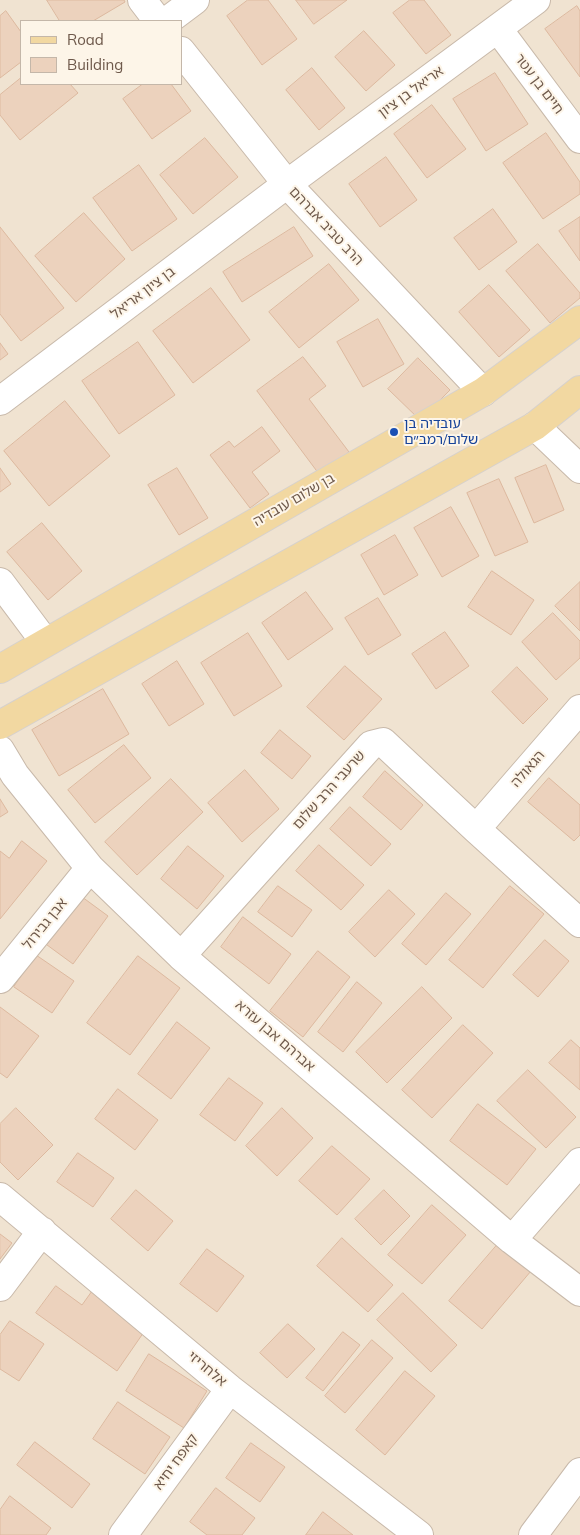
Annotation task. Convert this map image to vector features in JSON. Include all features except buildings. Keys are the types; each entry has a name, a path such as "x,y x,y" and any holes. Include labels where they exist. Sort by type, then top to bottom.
{"main road":[{"name":"בן שלום עובדיה","path":"0,669 482,392 580,320"},
{"path":"0,725 535,426 580,390"}],"street":[{"path":"142,0 157,20"},
{"path":"168,20 195,0"},
{"name":"אריאל בן ציון","path":"287,184 536,0"},
{"name":"חיים בן עטר","path":"498,29 580,139"},
{"name":"הרב טביב אברהם","path":"182,52 287,184 482,392"},
{"name":"בן ציון אריאל","path":"0,401 287,184"},
{"path":"535,426 580,468"},
{"path":"0,582 45,642"},
{"name":"הגאולה","path":"476,829 580,709"},
{"name":"שרעבי הרב שלום","path":"181,956 370,745 383,742 580,923"},
{"name":"אברהם אבן עזרא","path":"0,750 15,775 90,868 181,956 512,1240 580,1292"},
{"name":"אבן גבירול","path":"0,979 90,868"},
{"path":"512,1240 580,1162"},
{"name":"אלחריזי","path":"0,1197 230,1388 419,1535"},
{"path":"0,1287 42,1231"},
{"name":"קאפח יחיא","path":"123,1535 230,1388"},
{"path":"533,1535 580,1472"}],"shaded area":[{"path":"0,0 580,0 580,1535 0,1535"}],"place":[{"name":"עובדיה בן שלום/רמב״ם","path":"394,432"}]}
